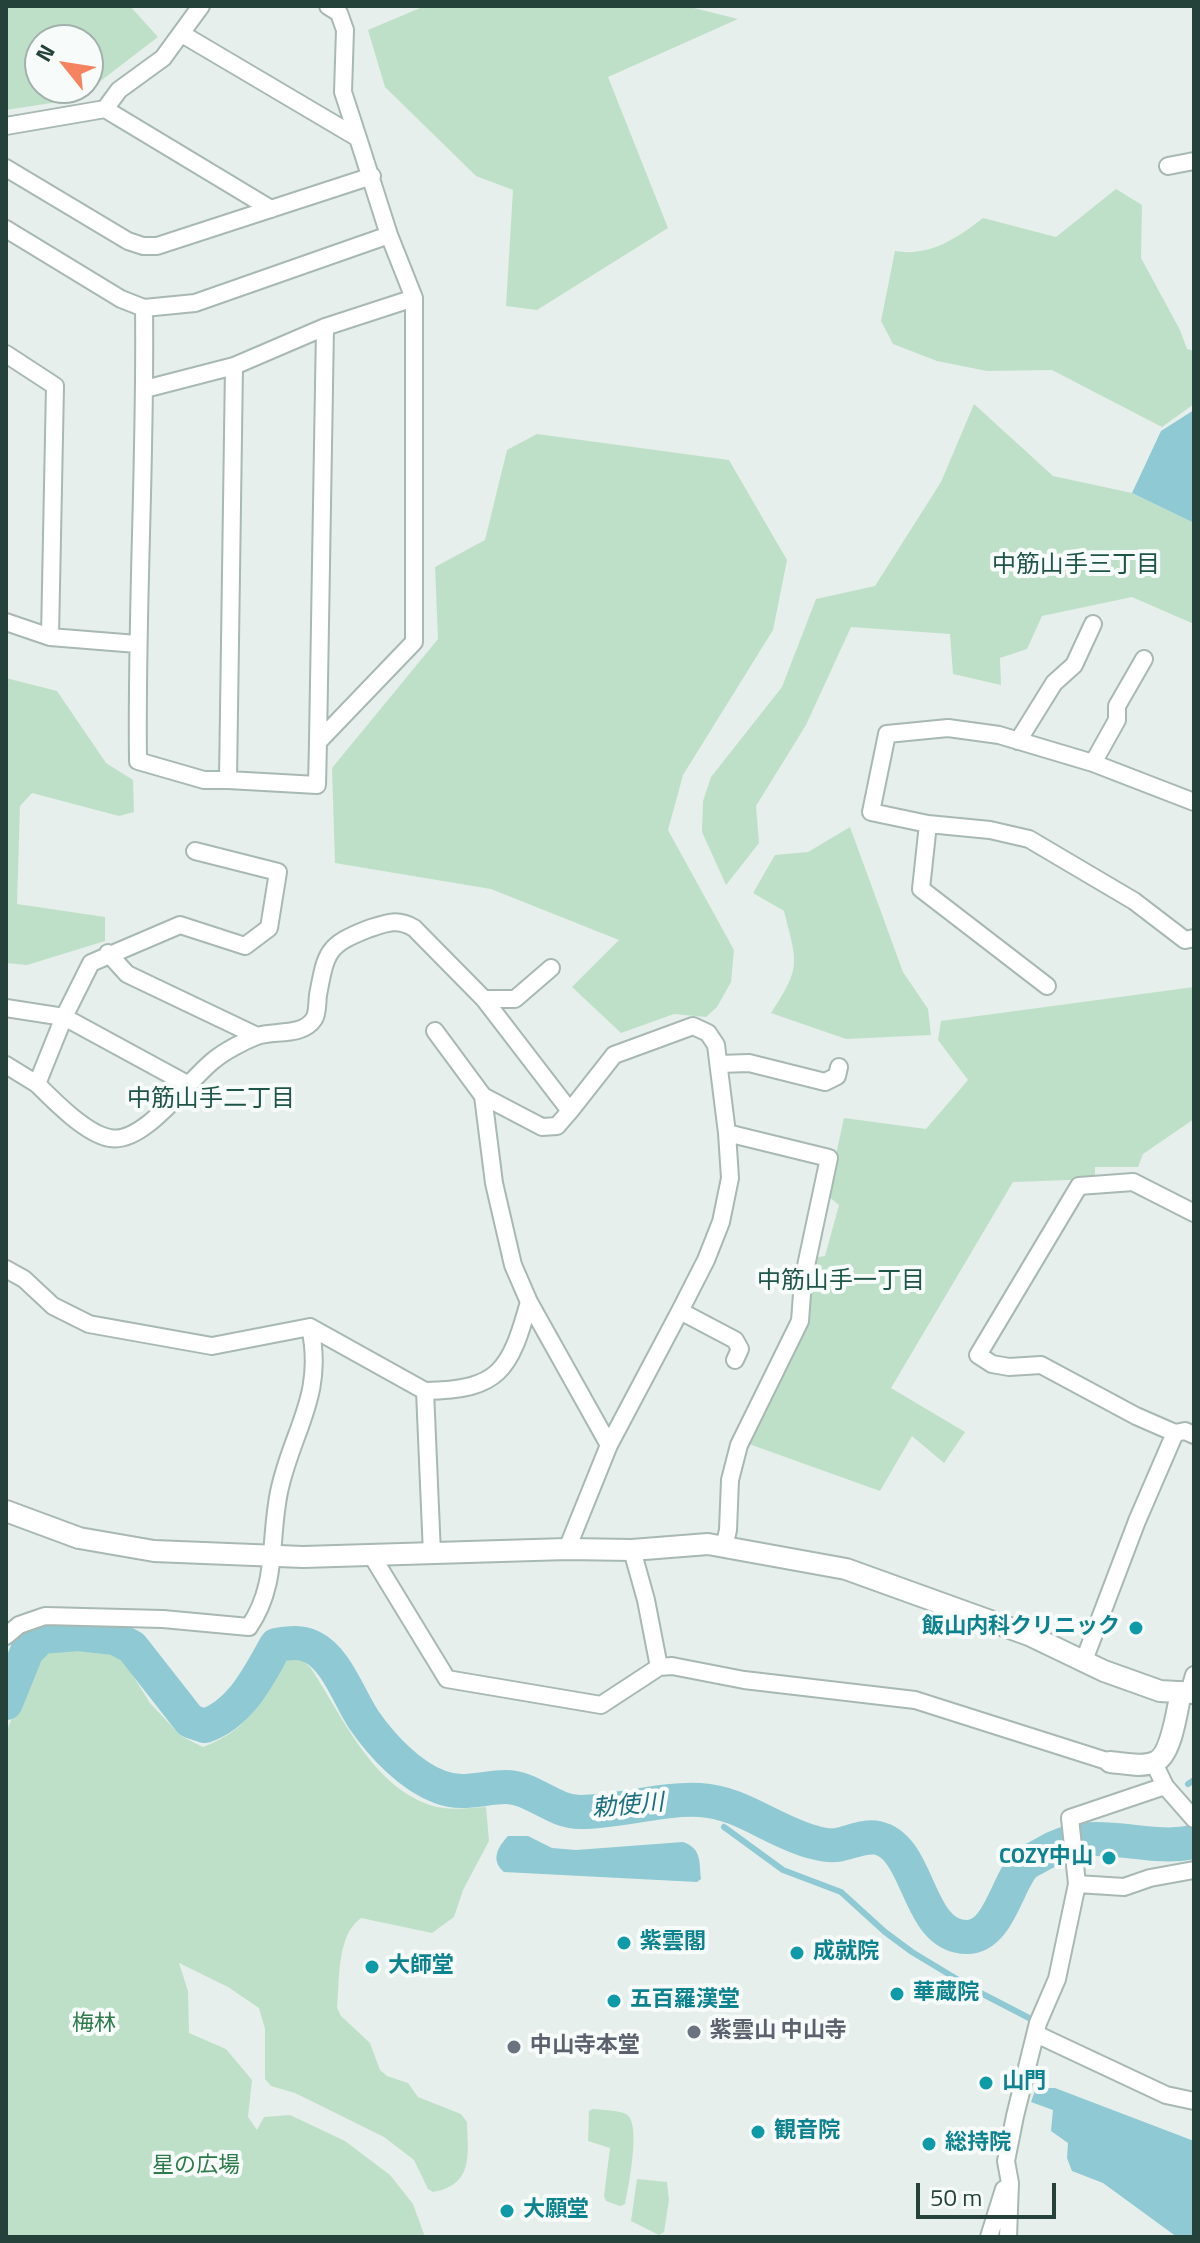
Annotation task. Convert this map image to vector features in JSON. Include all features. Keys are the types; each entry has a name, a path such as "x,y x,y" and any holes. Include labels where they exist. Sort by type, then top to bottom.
{"street":[{"path":"105,109 119,90 163,58 201,6"},
{"path":"318,742 414,642 414,298 389,235 343,92 345,30 339,13 328,6"},
{"path":"182,34 358,138"},
{"path":"6,126 105,109 271,209"},
{"path":"1168,166 1194,161"},
{"path":"6,168 128,241 143,246 175,242 372,176"},
{"path":"8,236 121,299 144,308 195,303 389,235"},
{"path":"145,389 234,366 325,327 414,298"},
{"path":"144,308 145,389 137,644 138,761 204,780 317,785 325,327"},
{"path":"6,354 55,386 50,637"},
{"path":"228,780 234,366"},
{"path":"6,622 50,637 137,644"},
{"path":"1018,741 1054,683 1074,665 1093,624"},
{"path":"1093,763 1117,720 1117,706 1144,659"},
{"path":"1194,802 1093,763 999,735 948,728 887,734 871,812 1029,839 1134,901 1185,940 1194,938"},
{"path":"928,824 921,889 1047,986"},
{"path":"37,1084 64,1017 91,963 108,953 180,925 245,946 269,928 278,872 195,851"},
{"path":"6,1065 37,1084 98,1134 110,1139 125,1138 144,1126 214,1060 257,1036 292,1031 307,1025 315,1018 326,961 333,945 394,920 414,928 484,999 570,1111"},
{"path":"108,953 127,974 257,1036"},
{"path":"484,999 515,999 551,968"},
{"path":"6,1008 64,1017 189,1085"},
{"path":"435,1031 483,1096 542,1127 557,1126 614,1055 693,1026 708,1033 716,1045 730,1178 721,1222 706,1260 609,1445 567,1549"},
{"path":"719,1064 749,1063 825,1082 837,1076 839,1067"},
{"path":"483,1096 494,1183 513,1265 529,1302 609,1445"},
{"path":"724,1547 728,1530 730,1480 739,1445 800,1321 803,1280 829,1158 727,1133"},
{"path":"1194,1213 1133,1182 1079,1186 978,1355 992,1364 1009,1367 1041,1365 1136,1416 1175,1433 1185,1431 1194,1435"},
{"path":"6,1269 24,1279 53,1306 89,1324 212,1346 310,1327 425,1391 449,1391 479,1384 503,1369 520,1337 529,1302"},
{"path":"680,1311 735,1340 740,1349 735,1360"},
{"path":"6,1636 19,1625 45,1616 163,1619 249,1627 268,1591 280,1490 310,1399 315,1368 310,1327"},
{"path":"425,1391 432,1554"},
{"path":"1083,1663 1137,1521 1175,1433"},
{"path":"6,1511 79,1538 154,1551 372,1556 567,1549 632,1550 695,1544 724,1547 846,1569 1029,1635 1083,1663 1160,1691 1190,1688 1169,1745 1154,1763 1110,1762 915,1700 782,1685 672,1666 659,1667 601,1705 447,1679 372,1556"},
{"path":"632,1550 659,1667"},
{"path":"1154,1763 1165,1786 1194,1819"},
{"path":"1008,2237 1006,2161 1036,2034 1057,1979 1077,1884 1070,1818 1165,1786"},
{"path":"1077,1884 1124,1887 1150,1878 1194,1870"},
{"path":"1036,2034 1166,2095 1194,2101"},
{"path":"989,2237 1008,2178"}],"green space":[{"path":"6,6 130,6 158,37 104,78 104,24 24,24 24,104 45,104 6,110"},
{"path":"425,6 686,6 738,19 608,77 668,228 537,310 506,306 513,190 476,176 385,87 368,30"},
{"path":"1116,189 1142,205 1141,258 1187,349 1194,351 1194,404 1162,427 1052,370 987,371 937,361 893,344 881,321 895,251 920,251 942,244 983,218 1056,237"},
{"path":"974,404 1053,476 1132,493 1194,523 1194,624 1132,597 1042,616 1027,649 1000,658 1001,685 953,674 950,634 851,627 806,725 756,806 759,843 726,885 702,832 703,801 711,777 782,687 816,599 875,586 941,482"},
{"path":"537,434 729,460 787,560 773,630 683,775 668,830 734,950 731,982 717,1007 706,1017 674,1014 621,1033 572,987 619,940 491,889 335,863 332,768 438,639 435,567 485,540 507,450"},
{"path":"6,678 57,691 106,763 133,780 134,812 119,816 32,793 20,806 17,904 105,917 105,941 27,965 6,963"},
{"path":"850,827 903,972 928,1009 931,1035 846,1039 771,1013 788,985 794,954 784,911 753,893 775,855 808,852"},
{"path":"1194,987 1194,1119 1143,1154 1138,1167 1095,1167 1095,1179 1013,1182 891,1388 965,1432 944,1463 912,1436 880,1491 749,1444 810,1314 812,1258 825,1256 839,1205 827,1195 844,1118 926,1129 968,1080 938,1040 941,1021"},
{"path":"100,1646 119,1653 150,1703 181,1736 203,1747 245,1721 289,1658 298,1657 310,1667 360,1746 391,1782 409,1795 436,1807 486,1807 489,1841 463,1890 454,1917 432,1933 361,1918 347,1936 339,1972 337,2008 341,2016 370,2043 380,2070 387,2076 408,2083 418,2097 461,2114 467,2122 466,2166 456,2183 433,2192 428,2189 414,2160 384,2137 295,2093 271,2086 265,2079 265,2029 259,2008 228,1987 179,1963 188,1991 189,2033 226,2049 252,2080 248,2117 257,2130 264,2117 290,2115 345,2141 390,2175 413,2204 425,2237 6,2237 6,1733 34,1661 53,1647"},
{"path":"589,2111 623,2113 631,2120 634,2142 631,2171 625,2204 620,2206 606,2201 604,2196 610,2148 588,2141"},
{"path":"637,2179 667,2182 669,2200 664,2232 659,2235 631,2221"}],"water":[{"path":"1194,410 1194,523 1132,493 1161,431"},
{"path":"508,1836 528,1836 552,1848 576,1850 683,1842 697,1852 701,1879 697,1882 504,1872 496,1858"},
{"path":"1036,2088 1055,2088 1194,2141 1194,2237 1177,2237 1103,2183 1072,2171 1067,2158 1068,2143 1051,2131 1053,2110 1031,2102"}],"waterway":[{"name":"勅使川","path":"6,1703 27,1651 41,1637 78,1634 115,1638 132,1647 190,1721 205,1726 239,1703 276,1645 303,1644 329,1660 364,1720 388,1750 418,1776 440,1787 465,1791 516,1788 561,1808 580,1812 700,1800 729,1806 799,1837 828,1845 878,1838 892,1845 903,1858 938,1923 950,1933 967,1937 978,1935 995,1919 1025,1864 1061,1845 1099,1839 1154,1844 1194,1842"},
{"path":"1188,1784 1194,1780"},
{"path":"724,1827 783,1870 841,1892 912,1952 1031,2019"}],"place":[{"name":"飯山内科クリニック","path":"1136,1628"},
{"name":"COZY中山","path":"1109,1858"},
{"name":"紫雲閣","path":"624,1943"},
{"name":"成就院","path":"797,1953"},
{"name":"大師堂","path":"372,1967"},
{"name":"華蔵院","path":"897,1994"},
{"name":"五百羅漢堂","path":"614,2001"},
{"name":"紫雲山 中山寺","path":"694,2032"},
{"name":"中山寺本堂","path":"514,2047"},
{"name":"山門","path":"986,2083"},
{"name":"観音院","path":"758,2132"},
{"name":"総持院","path":"929,2144"},
{"name":"大願堂","path":"507,2211"}],"district":[{"name":"中筋山手三丁目","path":"1076,566"},
{"name":"中筋山手二丁目","path":"211,1100"},
{"name":"中筋山手一丁目","path":"841,1282"}],"park label":[{"name":"梅林","path":"94,2025"},
{"name":"星の広場","path":"196,2167"}]}
